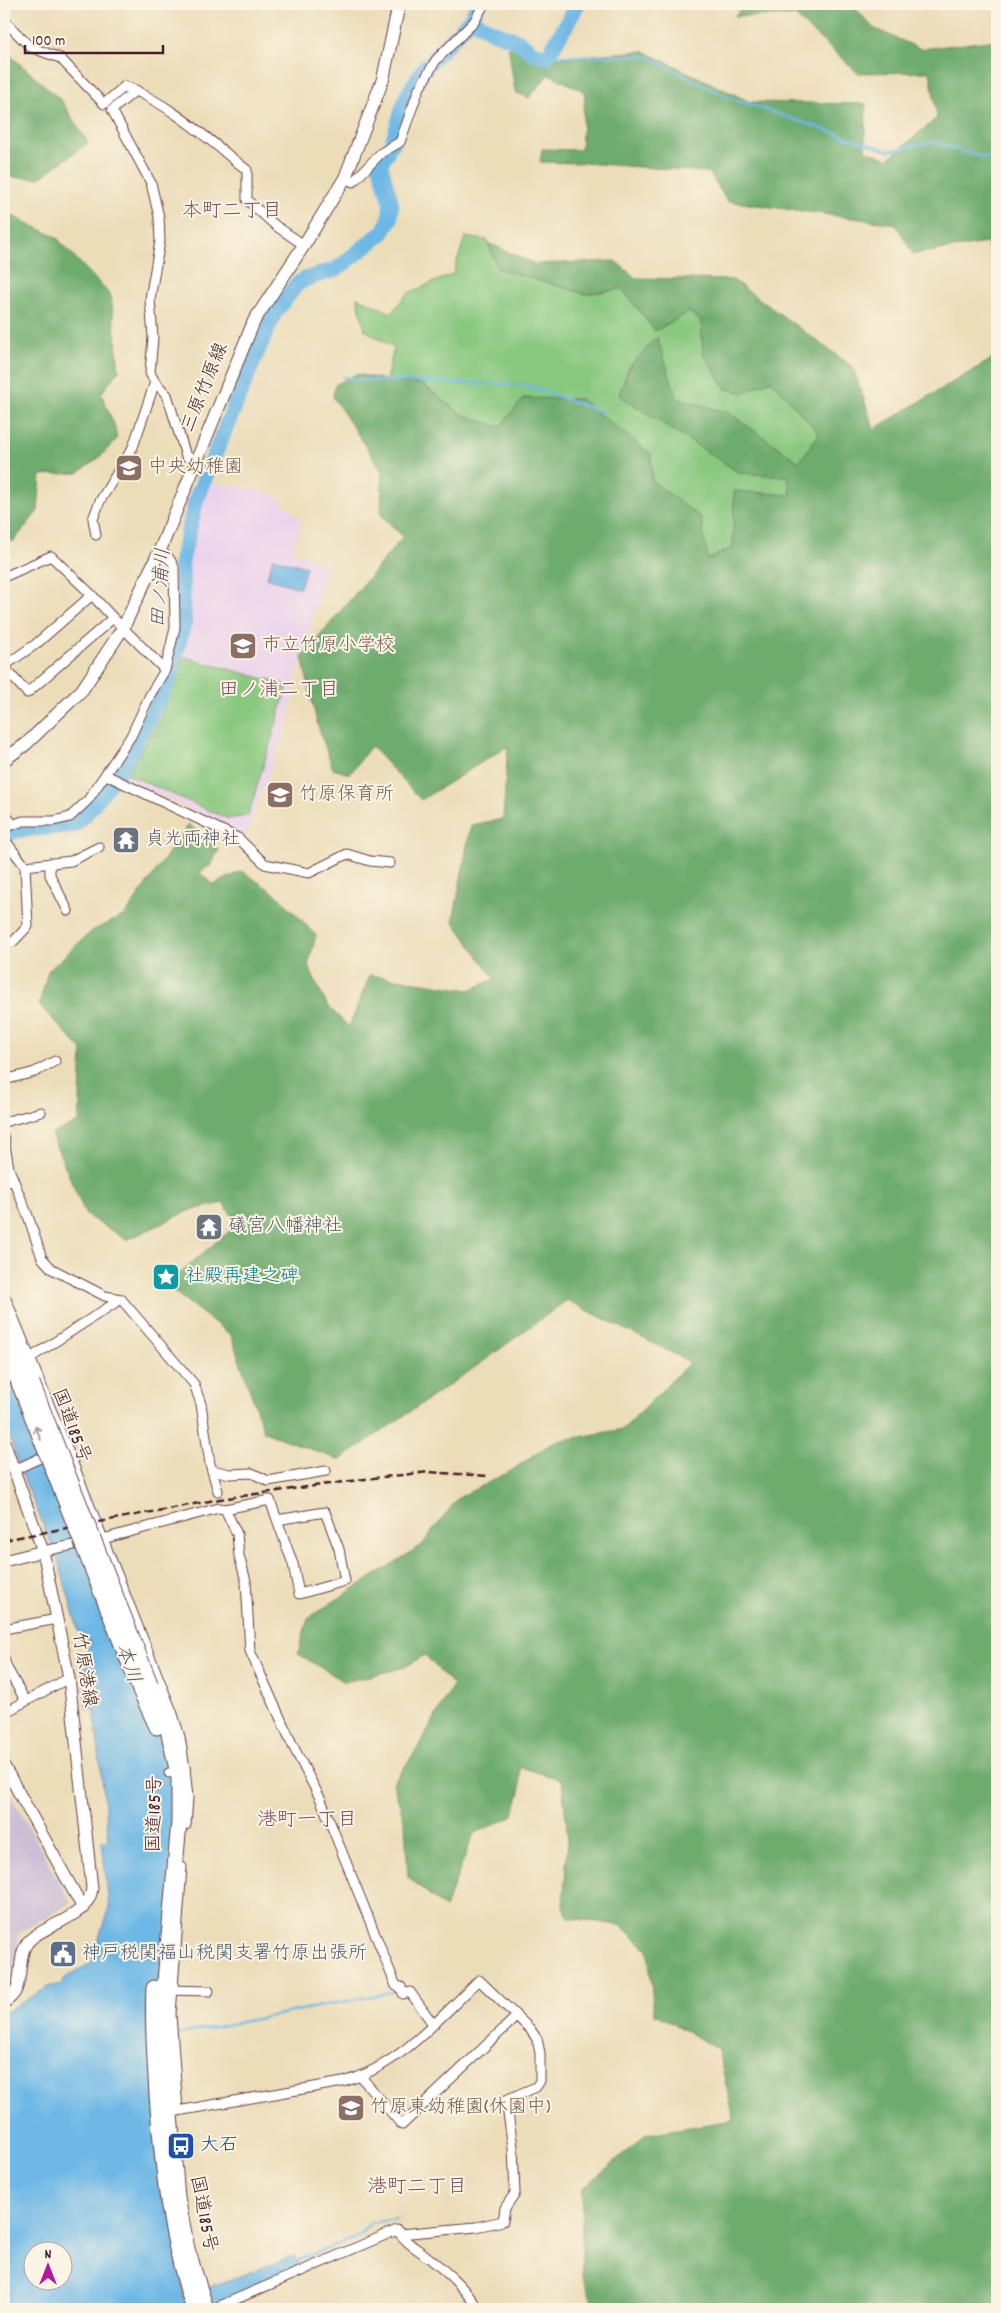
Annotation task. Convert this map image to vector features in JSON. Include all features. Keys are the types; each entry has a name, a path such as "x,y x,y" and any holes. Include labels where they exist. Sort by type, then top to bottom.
{"highway":[{"name":"国道185号","path":"4,1318 27,1360 26,1385"},
{"name":"国道185号","path":"4,1345 26,1385 167,1726 179,1770 179,1822 164,2044 172,2161 181,2250 200,2303"},
{"name":"国道185号","path":"170,2113 153,2006 168,1822 179,1770"}],"main road":[{"name":"三原竹原線","path":"4,760 26,744 82,690 124,628 160,550 254,321 345,178 383,79 399,4"},
{"name":"竹原港線","path":"4,1442 17,1469 48,1550 57,1619 69,1678 92,1888 91,1897 83,1908"},
{"path":"4,1561 48,1550"},
{"path":"4,1766 83,1908 30,1939 22,1956 19,1984 14,1994 4,2003"}],"street":[{"path":"345,178 354,182 381,153 400,142 419,88 436,60 475,19 484,4"},
{"path":"4,20 30,47 60,58 104,104 125,86 136,90 191,125 247,170 247,200 276,226 304,245"},
{"path":"136,90 112,110 151,183 159,217 160,241 150,299 153,337 150,373 154,382 167,396 186,456 196,460"},
{"path":"96,535 93,519 100,501 134,446 154,382"},
{"path":"4,828 23,821 54,821 70,817 111,777 150,695 165,670 175,628 174,568 169,558 160,550"},
{"path":"4,577 51,556 165,670"},
{"path":"92,595 36,644 4,667 26,693 113,618"},
{"path":"111,777 238,838 265,864 309,873 347,854 370,861 390,863"},
{"path":"4,812 13,824"},
{"path":"4,839 25,866 28,926 13,942 4,945"},
{"path":"25,866 71,861 99,847"},
{"path":"50,863 50,875 68,911"},
{"path":"4,1080 35,1072 55,1061"},
{"path":"4,1122 41,1112"},
{"path":"4,1138 9,1169 42,1258 52,1268 105,1296 122,1299 194,1384 201,1404 212,1470 218,1491"},
{"path":"4,1184 13,1178"},
{"path":"4,1294 27,1360 173,1714 180,1737 179,1770"},
{"path":"27,1360 122,1299"},
{"path":"17,1469 64,1447"},
{"path":"212,1470 230,1474 252,1473 268,1481 326,1470"},
{"path":"48,1550 102,1539 220,1508 225,1509 270,1500 294,1564 299,1594 345,1581 339,1549 325,1512 278,1520"},
{"path":"225,1509 237,1534 239,1556 246,1581 250,1651 293,1746 321,1800 396,1986 401,1987 403,1994 410,1992 433,2024"},
{"path":"4,1629 57,1619"},
{"path":"4,1658 7,1668 25,1700"},
{"path":"4,1713 69,1678"},
{"path":"209,1991 169,1990 172,2022 170,2113 360,2077 384,2065 433,2024 479,1980 517,2016 537,2039 540,2053 540,2081 536,2087 506,2100 513,2147 515,2192 505,2208 503,2221 476,2227 400,2234"},
{"path":"360,2077 402,2125 517,2016"},
{"path":"200,2303 397,2230 405,2242 417,2249 459,2283 478,2309"}],"shaded area":[{"name":"市立竹原小学校","path":"206,483 244,487 270,494 281,501 301,521 293,552 327,564 296,678 288,722 244,838 227,827 119,776 157,713 175,671 186,621 186,556 199,500"},
{"path":"4,1783 70,1901 69,1904 19,1933 11,1990 4,1994"}],"green space":[{"path":"745,4 852,4 873,28 921,49 997,40 997,282 987,243 913,254 896,224 727,201 709,172 584,163 540,162 542,149 581,150 585,92 549,74 529,98 515,92 508,44 543,59 643,51 750,102 866,104 865,150 888,159 937,118 930,72 858,73 795,16 735,16"},
{"path":"4,50 61,100 88,143 40,178 4,177"},
{"path":"4,212 56,237 111,296 119,370 101,394 114,424 117,439 99,458 78,473 41,475 38,511 13,542 4,536"},
{"path":"465,237 487,240 497,268 585,294 622,289 655,331 689,312 701,321 703,354 742,393 771,380 820,434 799,462 729,413 677,398 629,367 619,395 740,473 788,476 791,495 734,491 733,547 707,560 701,518 652,481 651,454 524,398 500,427 461,414 422,384 386,380 394,348 365,330 357,297 391,313 408,293 453,274"},
{"path":"488,243 535,264 615,261 636,278 733,280 853,367 874,429 997,356 997,2309 596,2309 582,2277 582,2189 647,2134 734,2120 718,2049 654,2013 648,1950 620,1925 569,1918 563,1906 568,1840 562,1780 520,1767 520,1793 512,1817 474,1833 445,1908 408,1877 405,1823 393,1783 420,1745 453,1685 425,1655 405,1667 345,1682 298,1654 308,1618 422,1545 458,1498 511,1471 553,1442 623,1429 690,1362 567,1300 478,1365 340,1460 264,1432 231,1335 165,1285 238,1224 223,1203 188,1211 127,1240 86,1215 51,1134 79,1122 82,1050 39,1005 48,971 92,931 125,915 189,824 219,850 210,866 199,872 213,885 242,871 276,894 316,935 308,966 327,1005 349,1027 370,975 469,990 495,979 453,921 471,825 503,819 508,746 421,800 371,746 350,774 333,769 317,723 302,657 403,537 381,515 382,471 333,397 335,385 356,374 422,384 461,414 500,427 524,398 580,399 651,454 652,481 701,518 708,560 733,547 734,491 791,495 788,476 740,473 619,395 629,367 657,337 677,398 729,413 799,462 819,434 771,380 742,393 726,389 703,354 701,321 689,312 655,331 622,289 585,294 497,268"},
{"path":"184,657 288,685 248,816 228,819 127,774 159,720"}],"water":[{"path":"273,558 306,567 300,588 267,578"},
{"name":"本川","path":"4,1365 14,1391 131,1620 103,1633 106,1640 135,1628 179,1748 170,1970 183,2297 294,2256 301,2268 216,2304 211,2300 187,2309 4,2309 4,2013 50,1986 62,1984 63,1979 91,1963 109,1907 102,1841 109,1840 94,1709 86,1709 84,1686 87,1685 84,1668 93,1662 87,1648 92,1646 87,1638 81,1640 58,1560 19,1467 4,1419"}],"waterway":[{"name":"田ノ浦川","path":"392,144 407,96 423,70 471,19 478,4"},
{"path":"471,19 491,31 518,41 533,53 548,56 578,4"},
{"path":"548,56 647,56 727,97 889,151 933,142 981,157 997,159"},
{"name":"田ノ浦川","path":"4,836 18,830 74,825 84,816 119,771 148,720 168,682 184,623 181,563 197,497 253,362 274,314 297,284 306,279 337,269 383,232 390,219 391,203 380,164 387,152"},
{"path":"343,377 361,380 526,385 602,412"},
{"path":"176,2035 392,1992"},
{"path":"295,2261 359,2236 370,2223 396,2219"}],"railway":[{"path":"4,1540 220,1499 365,1479 429,1472 488,1476"}],"place":[{"name":"中央幼稚園","path":"129,468"},
{"name":"市立竹原小学校","path":"243,646"},
{"name":"竹原保育所","path":"280,795"},
{"name":"貞光両神社","path":"126,840"},
{"name":"礒宮八幡神社","path":"209,1227"},
{"name":"社殿再建之碑","path":"166,1277"},
{"name":"神戸税関福山税関支署竹原出張所","path":"63,1954"},
{"name":"竹原東幼稚園(休園中)","path":"351,2108"},
{"name":"大石","path":"181,2146"}],"district":[{"name":"本町二丁目","path":"232,212"},
{"name":"田ノ浦二丁目","path":"279,691"},
{"name":"港町一丁目","path":"307,1821"},
{"name":"港町二丁目","path":"417,2188"}]}
